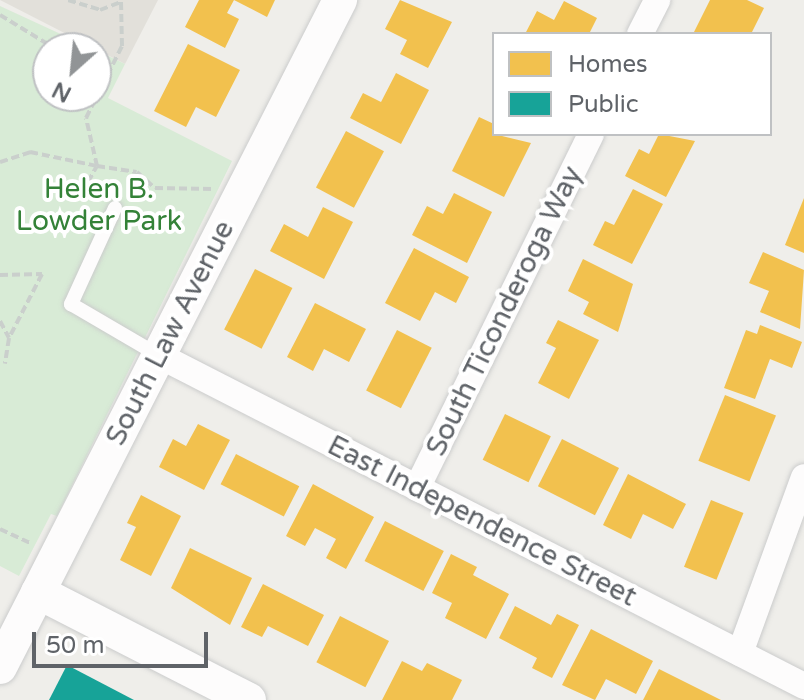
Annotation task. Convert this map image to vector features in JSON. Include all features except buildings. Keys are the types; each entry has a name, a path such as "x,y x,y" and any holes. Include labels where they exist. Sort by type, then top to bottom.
{"street":[{"name":"South Law Avenue","path":"0,667 340,0"},
{"path":"641,32 657,0"},
{"name":"South Ticonderoga Way","path":"417,488 590,136"},
{"name":"East Independence Street","path":"160,356 804,686"},
{"path":"740,653 804,477"},
{"path":"38,592 249,700"}],"lane":[{"path":"115,208 71,304 160,356"}],"path":[{"path":"68,0 100,10 121,1 122,46 112,70"},
{"path":"0,15 32,35"},
{"path":"88,182 97,166 86,118 89,112"},
{"path":"0,162 30,152 137,172 155,188 216,189"},
{"path":"0,275 42,274 9,338 5,364"},
{"path":"0,321 9,338"},
{"path":"0,529 38,547"}],"shaded area":[{"path":"0,0 158,0 125,64 112,57 112,32 62,32"}],"green space":[{"name":"Helen B. Lowder Park","path":"0,6 56,32 32,32 32,112 112,112 112,100 232,161 57,516 51,514 19,576 0,566"},
{"name":"Helen B. Lowder Park","path":"112,58 125,64 112,90"}]}
